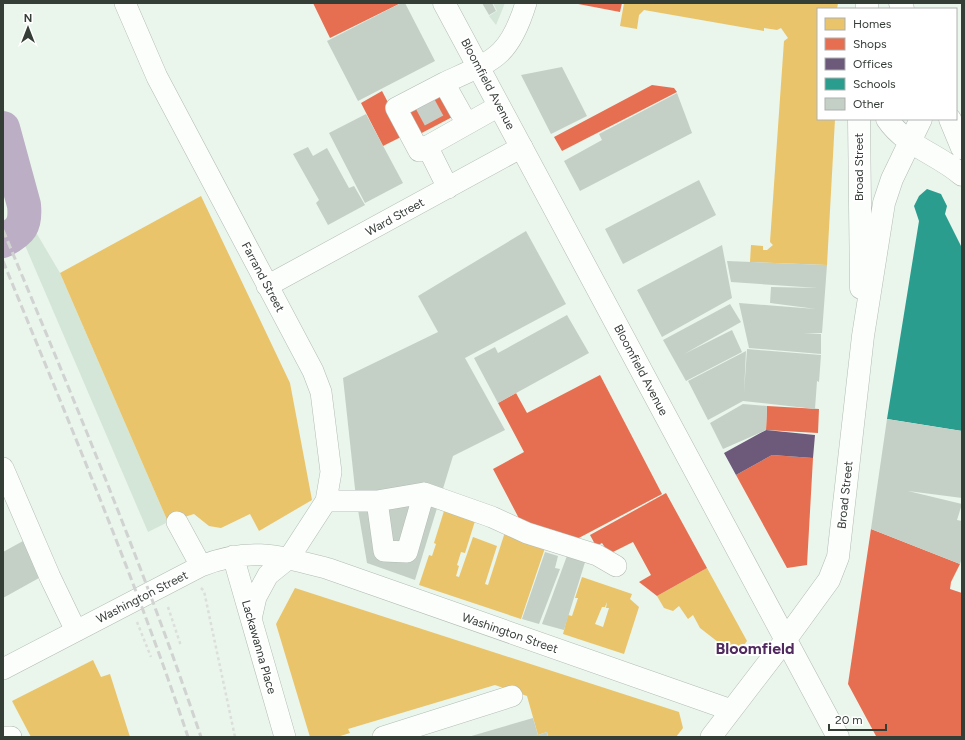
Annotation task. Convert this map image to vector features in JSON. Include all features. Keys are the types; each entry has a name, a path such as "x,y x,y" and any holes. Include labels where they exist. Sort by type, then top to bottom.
{"main road":[{"name":"Bloomfield Avenue","path":"444,3 838,737"},
{"name":"Broad Street","path":"859,120 859,255 863,336"},
{"path":"888,120 896,130 910,142 946,163 962,175"},
{"name":"Broad Street","path":"786,639 829,580 838,557 863,336 884,203 892,179 921,120"},
{"path":"950,120 962,148"}],"street":[{"name":"Farrand Street","path":"125,3 157,77 313,371 319,387 331,472 326,501 288,558"},
{"path":"499,106 467,124 435,136 418,151 396,108 423,99 444,83 493,59 510,43 517,30 526,3"},
{"path":"444,83 467,124"},
{"path":"435,136 448,188"},
{"name":"Ward Street","path":"268,286 522,147"},
{"path":"3,468 50,577 76,631"},
{"path":"326,501 377,501 424,493 492,517 527,533 597,555 616,566"},
{"path":"377,501 384,551 407,552 424,493"},
{"path":"178,522 199,576"},
{"name":"Washington Street","path":"3,669 76,631 199,576 233,556 253,553 288,558 330,569 731,710"},
{"name":"Lackawanna Place","path":"233,556 284,737"},
{"path":"251,619 256,597 268,575 288,558"},
{"path":"711,737 786,639"},
{"path":"383,737 512,696"},
{"path":"3,736 11,737"}],"path":[{"path":"199,576 204,591 235,737"},
{"path":"168,607 181,646"},
{"path":"137,622 151,657"}],"green space":[{"path":"493,3 505,3 496,25 489,16 497,11"},
{"path":"3,105 37,234 60,273 168,522 148,532 3,194"}],"building: Homes":[{"path":"624,3 838,3 837,8 817,8 817,120 835,120 827,265 750,262 751,245 763,246 763,250 767,250 773,245 770,242 784,41 788,38 781,28 777,30 764,28 764,31 644,10 639,15 637,29 620,26"},
{"path":"201,196 290,383 312,500 259,531 250,514 221,528 209,526 194,514 168,522 60,273"},
{"path":"444,511 475,521 465,553 461,552 457,565 459,566 456,576 459,577 473,537 497,546 485,584 488,585 505,532 546,545 521,619 419,585 429,555 432,556 436,544 434,543"},
{"path":"707,568 747,641 736,656 700,628 693,615 688,619 679,606 673,611 664,608 657,596"},
{"path":"582,577 632,594 630,599 639,607 624,654 563,634 568,615 572,616 578,598 575,598","holes":["607,602 606,608 609,608 603,627 595,624 602,607 605,607"]},
{"path":"295,588 679,712 683,728 676,737 548,737 547,732 538,735 527,696 495,685 348,729 350,733 337,737 310,737 276,624"},
{"path":"93,660 101,677 110,674 130,737 31,737 12,701"}],"building: Shops":[{"path":"313,3 401,3 330,38"},
{"path":"573,3 622,3 620,12"},
{"path":"652,85 674,88 677,92 562,151 554,137"},
{"path":"382,91 405,135 383,146 361,103"},
{"path":"445,92 458,114 416,136 404,114"},
{"path":"600,375 662,494 575,540 523,526 493,469 524,452 498,403 516,393 527,413"},
{"path":"767,406 819,409 818,433 766,430"},
{"path":"772,455 813,458 807,565 787,568 736,475"},
{"path":"666,493 707,568 657,596 639,582 651,575 633,542 609,554 602,543 596,546 590,535"},
{"path":"871,529 960,564 951,582 950,589 962,593 962,737 876,736 848,684"}],"building: Offices":[{"path":"766,430 815,435 813,458 772,455 736,475 724,453"}],"building: Schools":[{"path":"927,189 941,194 947,206 945,214 962,248 962,431 887,419 919,221 914,206 919,196"}],"building: Other":[{"path":"401,3 405,3 435,61 358,101 327,41"},
{"path":"482,3 492,3 496,11 489,15"},
{"path":"562,67 587,116 551,134 521,75"},
{"path":"677,93 692,133 580,191 564,161 602,140 599,134"},
{"path":"366,114 403,183 365,203 329,133"},
{"path":"308,147 313,156 327,148 349,188 354,186 365,205 328,225 316,203 319,200 293,154"},
{"path":"699,180 716,215 623,264 605,229"},
{"path":"526,231 566,304 465,358 505,430 453,456 415,580 367,563 356,498 343,378 438,332 418,296"},
{"path":"722,245 732,298 662,337 637,290"},
{"path":"727,261 827,265 822,333 804,333 821,334 821,354 749,348 739,303 816,309 770,303 771,287 818,288 731,282"},
{"path":"730,304 741,322 684,354 732,330 742,352 686,381 663,340"},
{"path":"567,315 589,353 498,403 474,358 495,347 498,353"},
{"path":"747,349 821,355 815,409 743,401 708,420 688,381 746,351 744,393"},
{"path":"743,404 767,406 766,430 723,449 710,423"},
{"path":"887,419 962,431 962,498 908,491 962,504 957,520 962,521 962,558 960,564 871,529"},
{"path":"23,541 48,573 3,598 3,552"},
{"path":"545,552 558,556 555,568 560,569 539,624 522,619"},
{"path":"568,553 586,559 564,630 542,624"},
{"path":"533,718 538,735 547,732 548,737 468,737"}],"waterway":[{"path":"3,128 24,205 24,218 21,227 18,231 3,241"}],"tunnel":[{"path":"424,102 436,124"}],"railway":[{"path":"3,230 81,418 131,545 179,673 201,737"},
{"path":"3,261 123,557 188,737"}],"district":[{"name":"Bloomfield","path":"755,648"}]}
